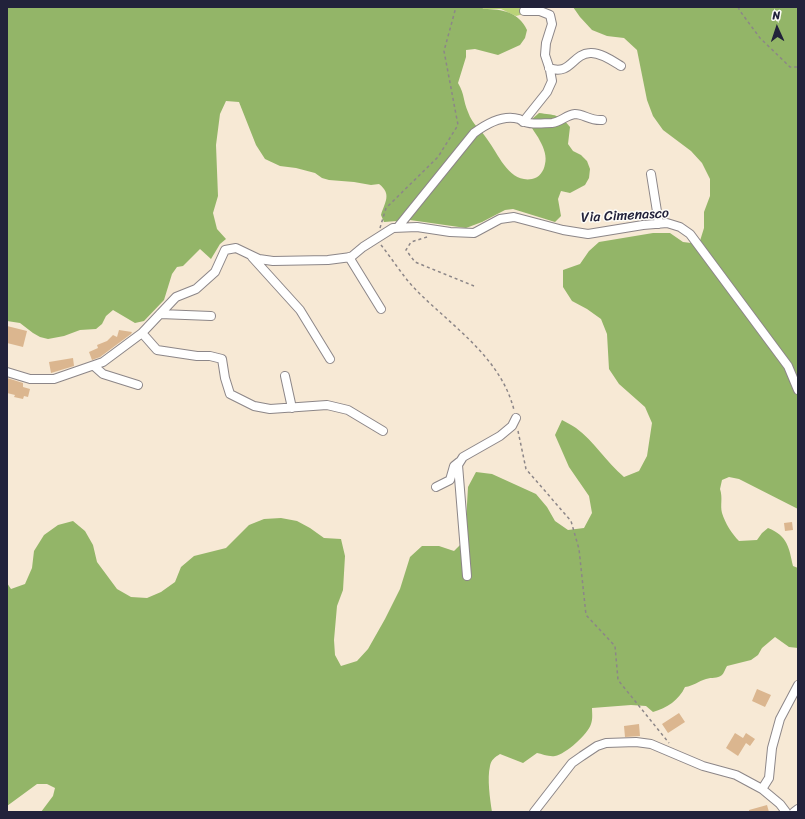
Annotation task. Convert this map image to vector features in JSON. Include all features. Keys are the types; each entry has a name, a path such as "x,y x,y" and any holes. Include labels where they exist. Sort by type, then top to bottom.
{"street":[{"path":"523,122 547,92 552,81 545,55 546,43 552,24 550,15 540,11 524,11"},
{"path":"549,68 561,70 583,54 592,52 621,66"},
{"path":"398,228 474,134 484,125 500,119 519,119 523,122 540,124 555,122 568,115 577,114 590,120 602,120"},
{"path":"651,174 659,224"},
{"name":"Via Cimenasco","path":"7,372 30,379 54,379 103,362 142,333 176,297 196,288 216,272 226,250 236,248 259,259 273,261 328,260 349,257 393,228 417,227 474,233 500,219 514,217 563,230 588,234 642,225 667,223 680,227 690,234 788,366 798,390"},
{"path":"252,256 300,310 330,359"},
{"path":"349,257 381,309"},
{"path":"160,314 211,316"},
{"path":"142,333 157,350 197,356 210,356 222,359 225,378 230,394 254,406 270,410 327,405 348,410 383,431"},
{"path":"94,366 103,374 138,385"},
{"path":"285,376 292,408"},
{"path":"436,487 450,480 454,466 463,457 500,436 512,426 516,418"},
{"path":"461,460 458,465 467,576"},
{"path":"762,789 769,778 772,748 780,719 798,685"},
{"path":"534,812 572,763 597,746 606,743 636,742 651,744 703,766 736,775 762,789 780,804 786,812"},
{"path":"794,812 798,809"}],"path":[{"path":"456,7 444,51 458,125 438,157 386,208 376,239 416,290 460,330 486,358 505,385 511,399 516,418 526,469 571,521 579,550 586,615 615,646 618,680 669,744"},
{"path":"738,7 740,12 760,38 790,67 798,67"},
{"path":"444,231 411,242 406,250 415,262 474,286"}],"green space":[{"path":"7,7 481,7 484,9 503,11 515,15 524,24 527,30 525,38 520,45 498,55 475,49 466,50 466,57 458,83 470,117 500,160 511,172 517,177 532,179 541,174 546,161 543,147 532,128 532,119 539,113 560,117 570,127 568,144 573,151 581,155 587,161 590,169 589,178 585,185 570,193 561,191 558,199 561,216 555,222 513,209 505,210 482,222 466,228 410,220 384,222 381,215 386,202 386,195 385,191 379,184 371,185 329,180 322,178 315,173 280,166 265,159 256,145 239,102 226,101 220,114 216,145 218,196 213,213 217,229 226,239 220,244 211,259 200,249 183,266 177,267 172,274 164,300 144,321 135,323 113,310 106,316 102,324 96,329 80,330 64,336 48,339 40,337 20,323 7,321"},
{"path":"481,7 550,7 516,16 501,9 484,9"},
{"path":"573,7 798,7 798,509 739,479 729,477 722,480 720,489 721,510 723,517 739,541 757,540 768,528 780,535 789,548 793,566 798,568 798,648 789,647 775,637 762,648 758,655 751,660 727,666 723,674 720,676 706,679 691,686 685,687 676,700 653,712 646,706 631,705 592,708 592,720 586,733 565,752 555,756 537,753 523,763 500,754 492,760 489,771 489,789 492,812 41,812 53,796 55,788 47,784 37,784 7,806 7,583 11,589 25,584 32,568 34,551 44,535 58,525 73,521 85,531 93,545 97,562 117,589 131,597 147,598 161,592 175,582 181,567 194,556 226,548 249,525 264,519 281,518 297,521 324,538 341,539 345,556 343,590 337,606 334,640 335,655 341,666 357,661 368,649 400,589 410,557 422,546 439,546 454,551 465,540 468,487 476,472 492,474 536,494 547,507 555,521 568,530 584,528 592,513 589,496 569,467 555,435 562,420 582,433 624,477 639,471 647,456 652,423 645,407 619,384 609,369 607,334 601,319 572,301 563,287 563,270 580,264 589,251 599,242 653,233 670,233 683,242 699,244 704,228 704,212 710,196 710,179 702,163 691,151 663,130 653,116 647,100 637,50 624,38 607,36 592,30"}],"building":[{"path":"7,326 27,331 23,347 7,343"},
{"path":"119,330 132,332 100,357 92,360 89,352 98,348 97,345 107,341 113,335 117,337"},
{"path":"73,358 74,366 51,373 49,362"},
{"path":"7,378 23,383 23,387 30,389 28,397 24,396 23,399 14,397 15,395 7,393"},
{"path":"792,522 793,530 785,531 784,523"},
{"path":"757,689 771,695 765,707 752,701"},
{"path":"679,713 685,722 668,733 662,724"},
{"path":"639,724 640,736 625,737 624,726"},
{"path":"735,733 743,738 746,733 755,739 750,746 746,743 738,756 726,748"},
{"path":"767,805 769,812 749,812 749,810"}]}
